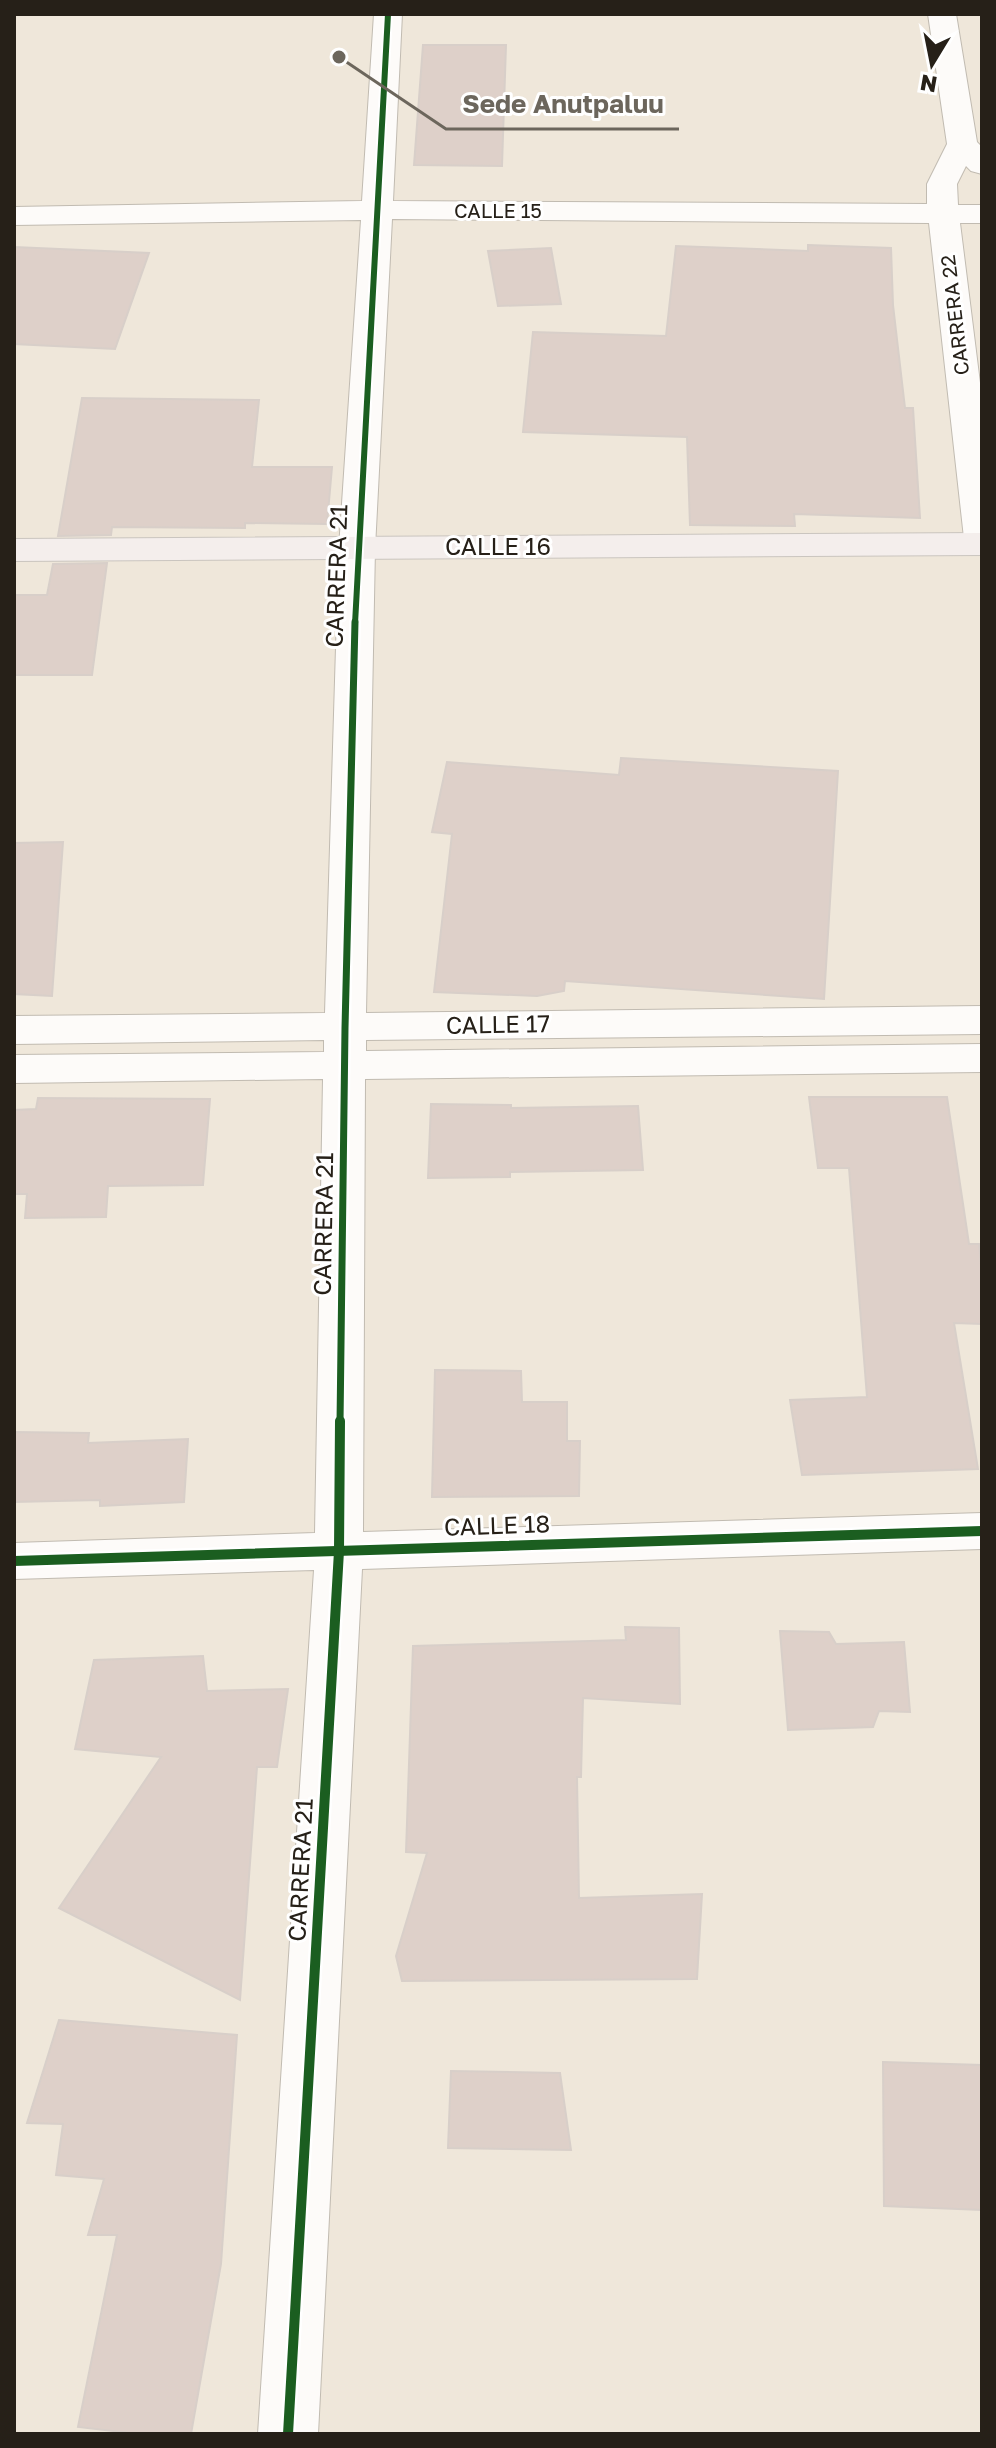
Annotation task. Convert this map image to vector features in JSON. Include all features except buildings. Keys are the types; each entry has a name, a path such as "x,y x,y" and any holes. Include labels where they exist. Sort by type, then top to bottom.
{"highway":[{"name":"CALLE 16","path":"14,550 982,541"}],"street":[{"name":"CARRERA 21","path":"288,2434 339,1551 357,548 388,14"},
{"path":"932,194 972,155 942,14"},
{"name":"CALLE 15","path":"14,216 378,199 864,184"},
{"name":"CALLE 15","path":"14,193 378,199 932,194 982,184"},
{"name":"CALLE 15","path":"932,194 982,214"},
{"name":"CARRERA 22","path":"932,194 982,541"},
{"name":"CALLE 17","path":"14,1069 346,1047 982,1020"},
{"name":"CALLE 17","path":"14,1030 346,1047 982,1058"},
{"name":"CALLE 18","path":"14,1561 982,1531"}],"cycle path":[{"path":"288,2434 339,1551 345,1028 357,548 388,14"},
{"path":"14,1561 982,1531"}],"place":[{"name":"Sede Anutpaluu","path":"339,57"}]}
